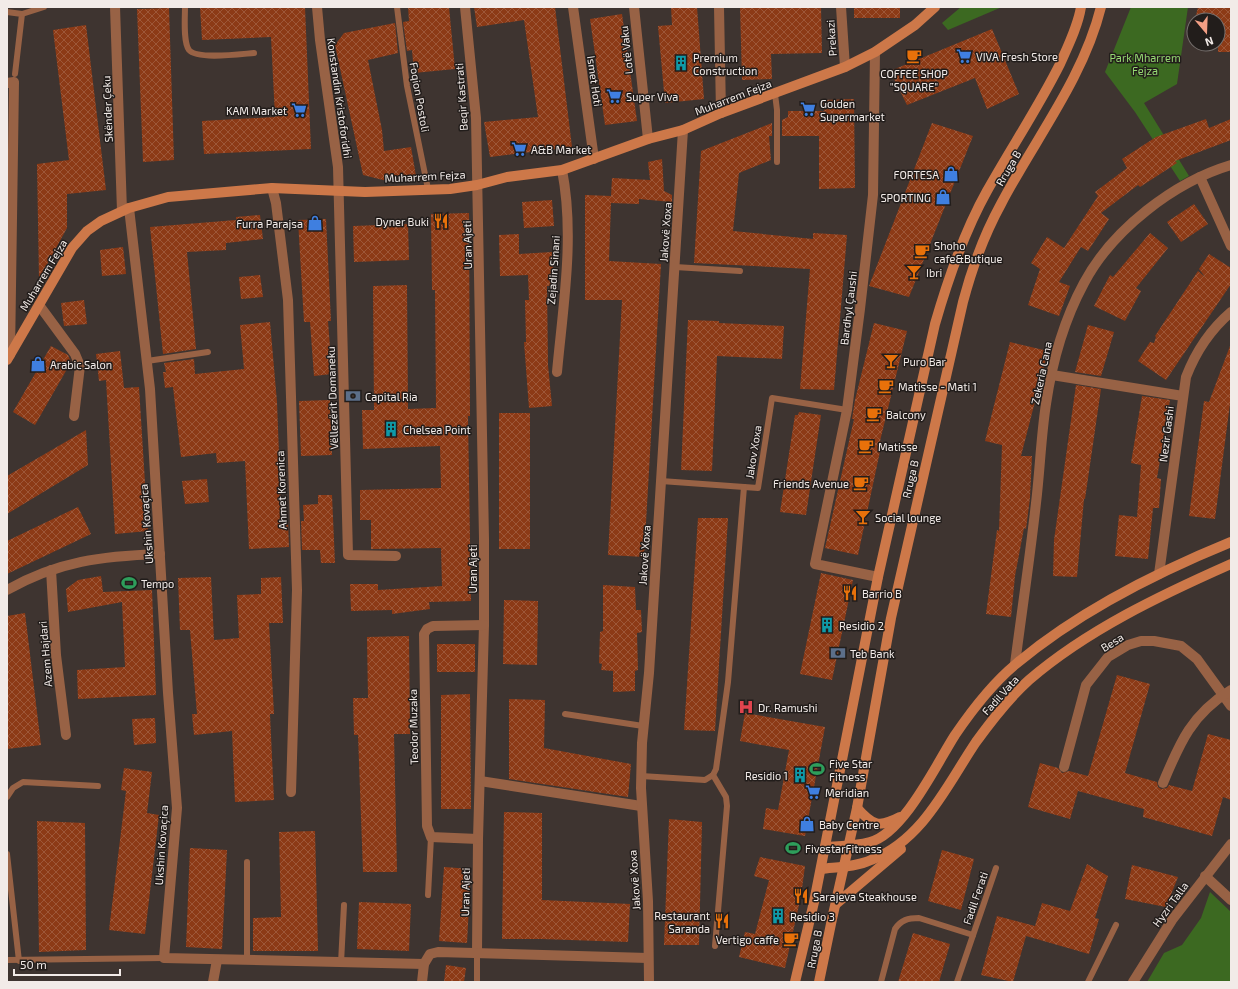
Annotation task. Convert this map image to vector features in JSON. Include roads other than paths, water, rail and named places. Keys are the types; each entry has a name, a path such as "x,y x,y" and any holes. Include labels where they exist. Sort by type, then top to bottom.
{"main road":[{"name":"Muharrem Fejza","path":"8,358 72,248 82,237 101,221 126,209 168,197 272,188 338,191 450,189 477,185 507,177 562,170 648,139 683,130 721,113 845,67 875,52 915,25 935,7"},
{"name":"Rruga B","path":"796,982 821,869 878,577 935,324 944,293 986,193 1046,92 1067,48 1081,7"},
{"name":"Rruga B","path":"819,982 857,808 893,610 955,333 972,269 986,233 1001,203 1062,100 1083,56 1101,7"},
{"name":"Fadil Vata","path":"825,847 871,842 883,836 906,814 956,734 975,708 1015,664 1061,630 1098,607 1159,574 1231,542"},
{"name":"Fadil Vata","path":"821,869 871,861 887,852 920,826 934,809 993,720 1010,698 1030,680 1078,644 1106,627 1167,595 1231,564"},
{"path":"857,808 873,823 881,824 906,814"},
{"path":"836,904 905,846 920,826"}],"street":[{"name":"Skënder Çeku","path":"115,7 126,209"},
{"name":"Konstandin Kristoforidhi","path":"317,7 320,40 338,167 338,191"},
{"name":"Beqir Kastrati","path":"465,7 476,118 477,185"},
{"name":"Ismet Hoti","path":"573,7 594,159"},
{"name":"Lotë Vaku","path":"634,7 648,139"},
{"path":"719,7 721,113"},
{"name":"Prekazi","path":"842,7 845,67"},
{"name":"Bardhyl Çaushi","path":"875,52 873,195 847,410 815,564 878,577"},
{"path":"7,83 14,82 8,358"},
{"name":"Jakovë Xoxa","path":"649,982 648,900 641,806 641,776 643,726 661,481 683,130"},
{"name":"Zekeria Cana","path":"1015,664 1036,503 1046,404 1060,342 1074,304 1084,282 1099,260 1140,215 1179,188 1200,177 1231,165"},
{"name":"Zejadin Sinani","path":"557,372 568,234 565,185 562,170"},
{"path":"1200,177 1231,246"},
{"name":"Uran Ajeti","path":"477,185 484,625 478,839 477,952"},
{"name":"Ahmet Korenica","path":"272,188 276,203 288,300 297,590 291,792"},
{"name":"Vëllezërit Domaneku","path":"338,191 348,555 396,556"},
{"name":"Ukshin Kovaçica","path":"126,209 147,361 168,693 177,808 164,958"},
{"path":"39,305 75,354 80,366 74,416"},
{"name":"Nezir Gashi","path":"1159,574 1186,377 1200,347 1231,312"},
{"path":"1052,375 1183,396"},
{"path":"7,590 21,582 51,570 91,559 160,554"},
{"name":"Azem Hajdari","path":"51,570 56,655 66,735"},
{"name":"Teodor Muzaka","path":"431,837 426,814 424,634 427,629 433,626 484,625"},
{"name":"Besa","path":"1064,767 1086,685 1108,657 1128,645 1142,641 1154,641 1181,646 1197,659 1227,693 1231,706"},
{"path":"1163,783 1185,734 1202,714 1227,693"},
{"path":"480,781 641,806"},
{"path":"431,837 478,839"},
{"name":"Hyzri Talla","path":"1133,982 1168,926 1231,844"},
{"path":"1205,876 1231,900"},
{"path":"422,982 424,964 430,954 438,952 648,958"},
{"path":"164,958 424,964"},
{"path":"213,982 217,960"}],"lane":[{"path":"7,12 22,14 44,7"},
{"path":"185,7 186,43 189,51 195,55 203,56 254,53"},
{"name":"Foqion Postoli","path":"397,7 407,86 428,189"},
{"path":"15,74 22,14"},
{"path":"775,94 777,110 777,162"},
{"path":"675,267 740,271"},
{"path":"147,361 208,352"},
{"name":"Jakov Xoxa","path":"661,481 758,488 772,398 847,410"},
{"path":"641,776 705,780 713,775 716,769 728,682 744,487"},
{"path":"566,714 643,726"},
{"path":"713,775 726,797 728,806 715,946"},
{"path":"7,797 13,788 23,782 98,786"},
{"path":"428,895 431,837"},
{"path":"7,854 19,961"},
{"path":"246,961 247,862"},
{"name":"Fadil Ferati","path":"957,982 996,868"},
{"path":"341,963 344,905"},
{"name":"Fadil Ferati","path":"881,982 895,929 900,922 909,918 919,918 973,935"},
{"path":"1088,982 1116,925"},
{"name":"Uran Ajeti","path":"477,952 477,982"},
{"path":"7,960 164,958"}],"place":[{"name":"COFFEE SHOP \"SQUARE\"","path":"914,56"},
{"name":"VIVA Fresh Store","path":"964,56"},
{"name":"Premium Construction","path":"681,63"},
{"name":"Super Viva","path":"614,96"},
{"name":"Golden Supermarket","path":"808,109"},
{"name":"KAM Market","path":"299,110"},
{"name":"A&B Market","path":"519,149"},
{"name":"FORTESA","path":"951,174"},
{"name":"SPORTING","path":"943,197"},
{"name":"Dyner Buki","path":"441,221"},
{"name":"Furra Parajsa","path":"315,223"},
{"name":"Shoho cafe&Butique","path":"922,251"},
{"name":"Ibri","path":"914,272"},
{"name":"Puro Bar","path":"891,361"},
{"name":"Arabic Salon","path":"38,364"},
{"name":"Matisse - Mati 1","path":"886,386"},
{"name":"Capital Ria","path":"353,396"},
{"name":"Balcony","path":"874,414"},
{"name":"Chelsea Point","path":"391,429"},
{"name":"Matisse","path":"866,446"},
{"name":"Friends Avenue","path":"861,483"},
{"name":"Social lounge","path":"863,517"},
{"name":"Tempo","path":"129,583"},
{"name":"Barrio B","path":"850,593"},
{"name":"Residio 2","path":"827,625"},
{"name":"Teb Bank","path":"838,653"},
{"name":"Dr. Ramushi","path":"746,707"},
{"name":"Five Star Fitness","path":"817,769"},
{"name":"Residio 1","path":"800,775"},
{"name":"Meridian","path":"813,792"},
{"name":"Baby Centre","path":"807,824"},
{"name":"FivestarFitness","path":"793,848"},
{"name":"Sarajeva Steakhouse","path":"801,896"},
{"name":"Residio 3","path":"778,916"},
{"name":"Restaurant Saranda","path":"722,921"},
{"name":"Vertigo caffe","path":"791,939"}],"park label":[{"name":"Park Mharrem Fejza","path":"1145,63"}]}
